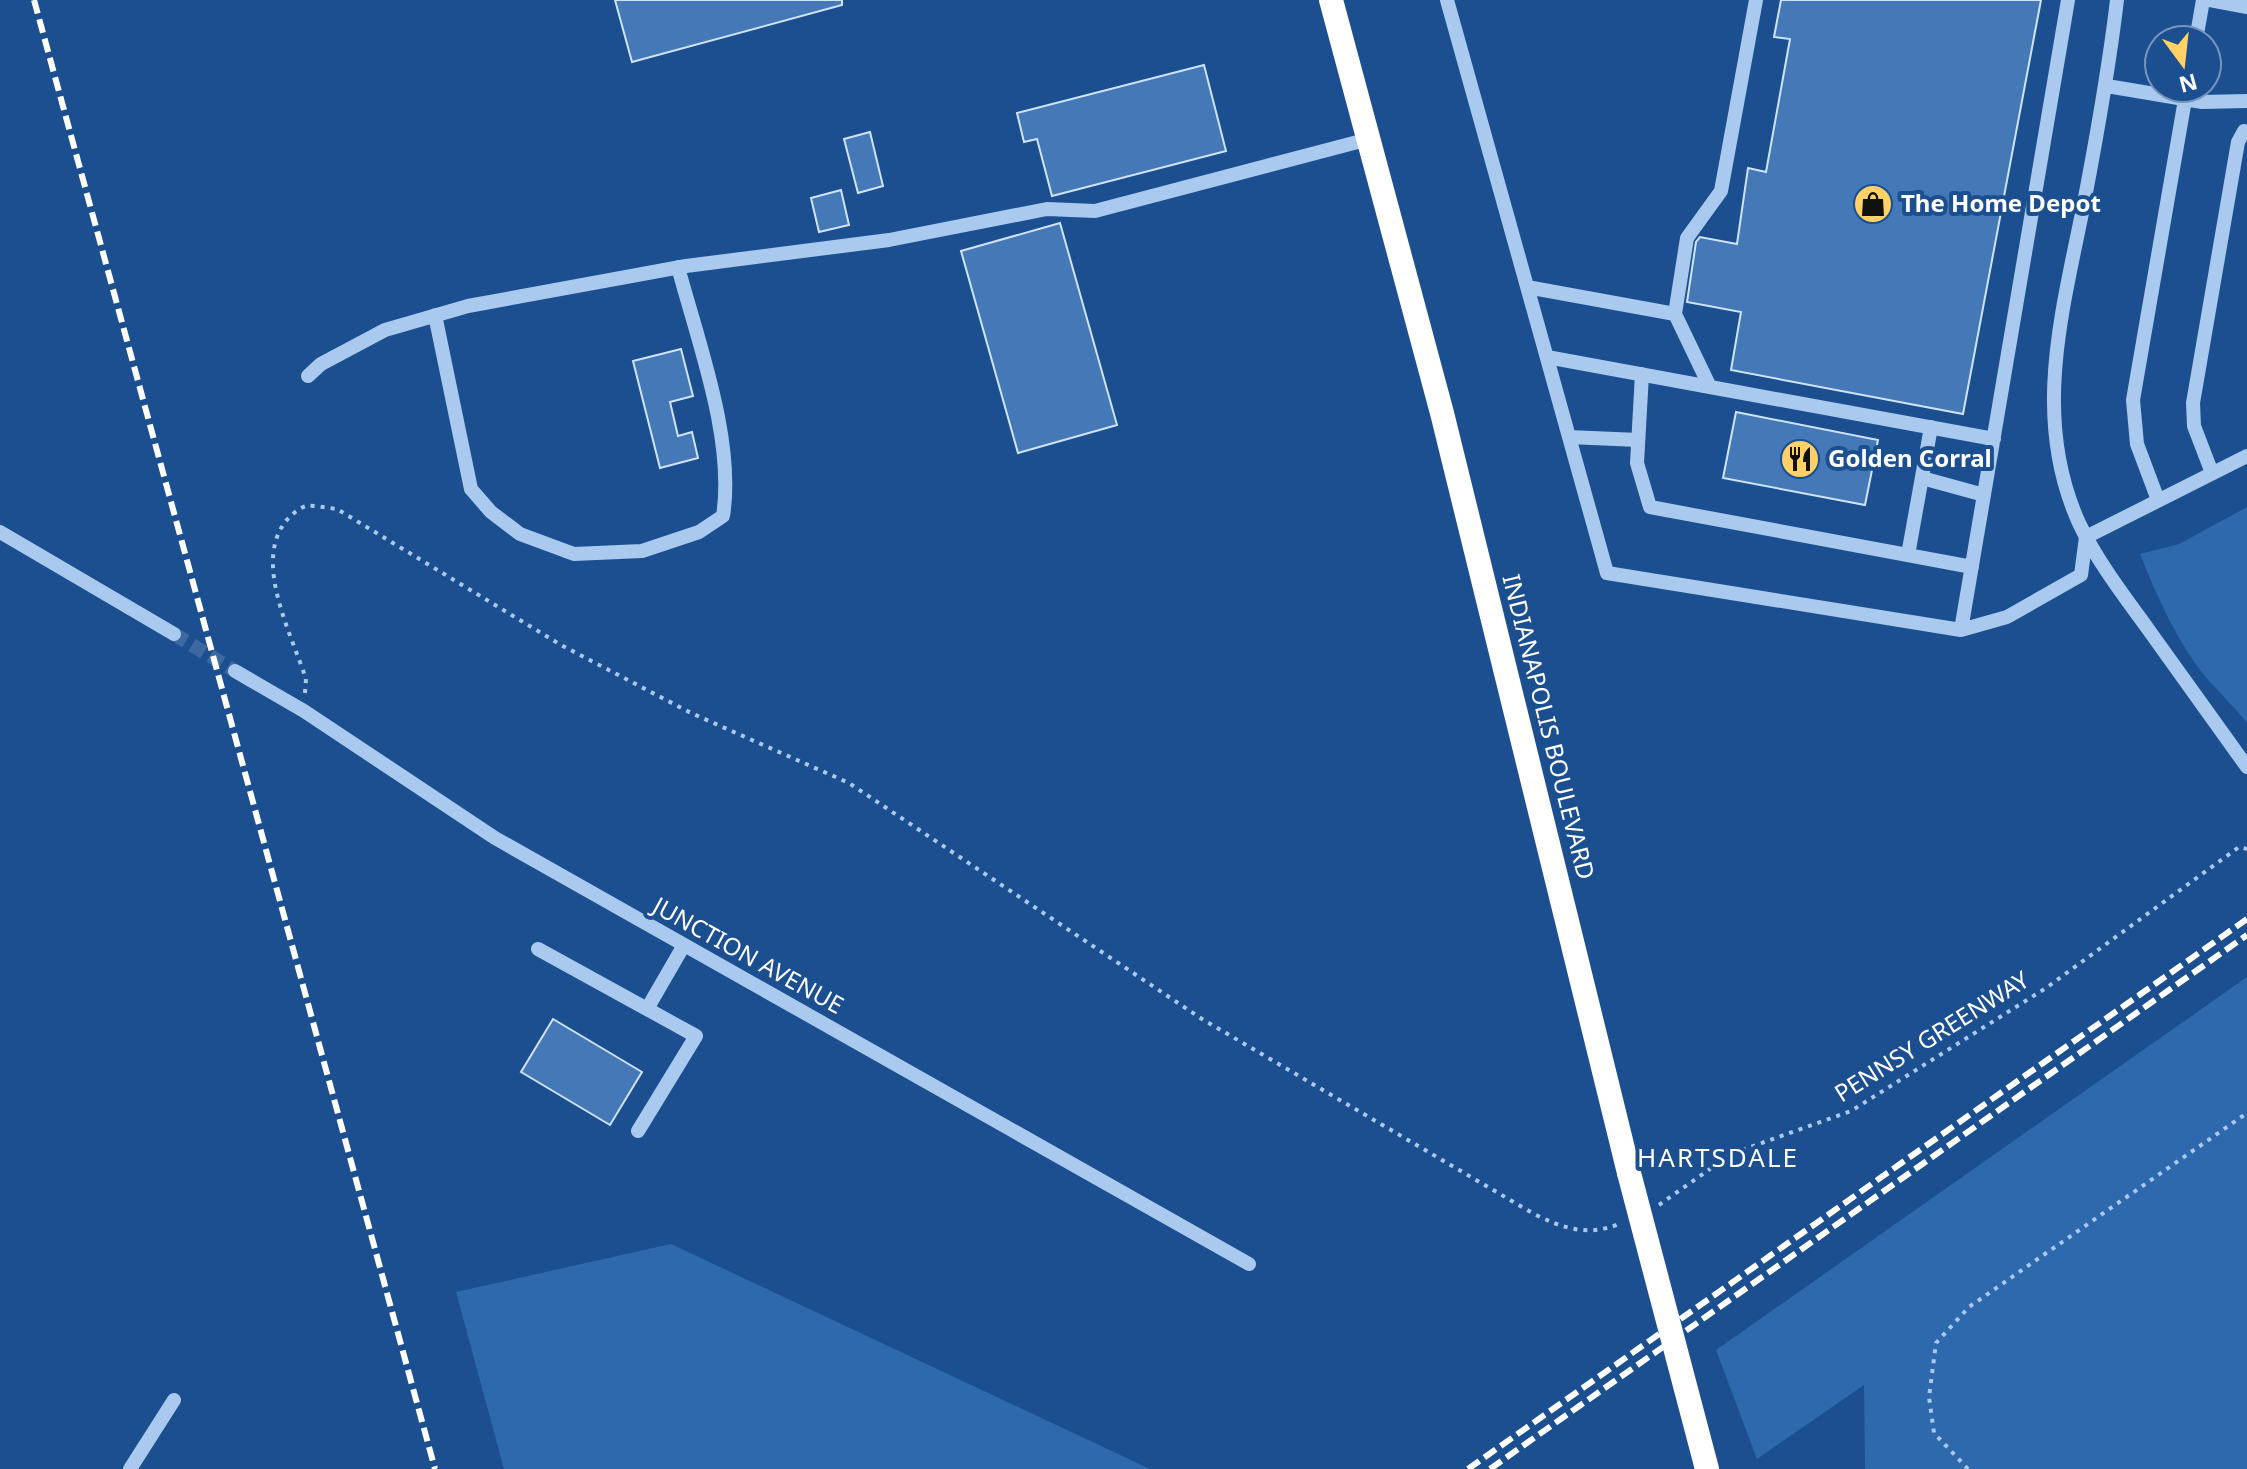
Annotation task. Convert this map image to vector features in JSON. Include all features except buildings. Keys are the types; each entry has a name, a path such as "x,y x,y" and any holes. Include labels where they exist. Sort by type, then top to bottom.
{"highway":[{"name":"INDIANAPOLIS BOULEVARD","path":"1331,0 1442,413 1629,1173 1707,1469"}],"street":[{"path":"1447,0 1607,573 1961,630 2007,617 2084,573 2086,537"},
{"path":"1710,387 1675,314 1687,238 1721,191 1756,0"},
{"path":"1961,630 2068,0"},
{"path":"2117,0 2107,86 2059,329 2051,391 2055,436 2067,487 2086,537 2123,595 2247,767"},
{"path":"2199,24 2203,0"},
{"path":"2210,0 2247,7"},
{"path":"2107,86 2143,90"},
{"path":"2212,473 2194,426 2193,403 2238,142 2246,132 2243,102 2223,99"},
{"path":"2158,500 2137,444 2133,400 2184,104"},
{"path":"308,376 321,364 385,330 468,306 678,267 889,240 1047,209 1095,211 1369,139"},
{"path":"435,315 471,489 491,512 520,534 574,554 642,551 699,532 723,516 728,485 712,396 678,267"},
{"path":"1527,287 1675,314"},
{"path":"1547,357 1994,439"},
{"path":"1642,374 1637,463 1650,507 1972,567"},
{"path":"1908,555 1931,427"},
{"path":"1569,437 1638,440"},
{"path":"2086,537 2247,456"},
{"path":"1922,478 1984,495"},
{"path":"0,532 174,634"},
{"name":"JUNCTION AVENUE","path":"235,671 304,711 495,838 1249,1264"},
{"path":"647,1009 684,945"},
{"path":"538,949 696,1036 638,1131"},
{"path":"130,1469 174,1400"}],"path":[{"path":"304,711 306,679 276,593 271,560 274,538 289,517 305,506 337,509 561,645 691,713 849,783 1202,1019 1534,1214 1569,1230 1609,1228 1622,1223"},
{"name":"PENNSY GREENWAY","path":"1650,1212 1731,1154 1851,1111 2046,988 2239,847 2247,849"},
{"path":"1968,1469 1934,1433 1929,1397 1936,1343 1969,1307 2247,1113"}],"shaded area":[{"path":"2247,507 2247,723 2188,652 2140,554 2179,544"},
{"path":"2247,977 2247,1469 1865,1469 1864,1385 1757,1459 1716,1350"},
{"path":"671,1244 1150,1469 504,1469 456,1292"}],"tunnel":[{"path":"174,634 235,671"}],"railway":[{"path":"34,0 435,1469"},
{"path":"1468,1469 2247,919"},
{"path":"1490,1469 2247,935"}],"place":[{"name":"The Home Depot","path":"1873,204"},
{"name":"Golden Corral","path":"1800,459"}],"district":[{"name":"HARTSDALE","path":"1718,1158"}]}
